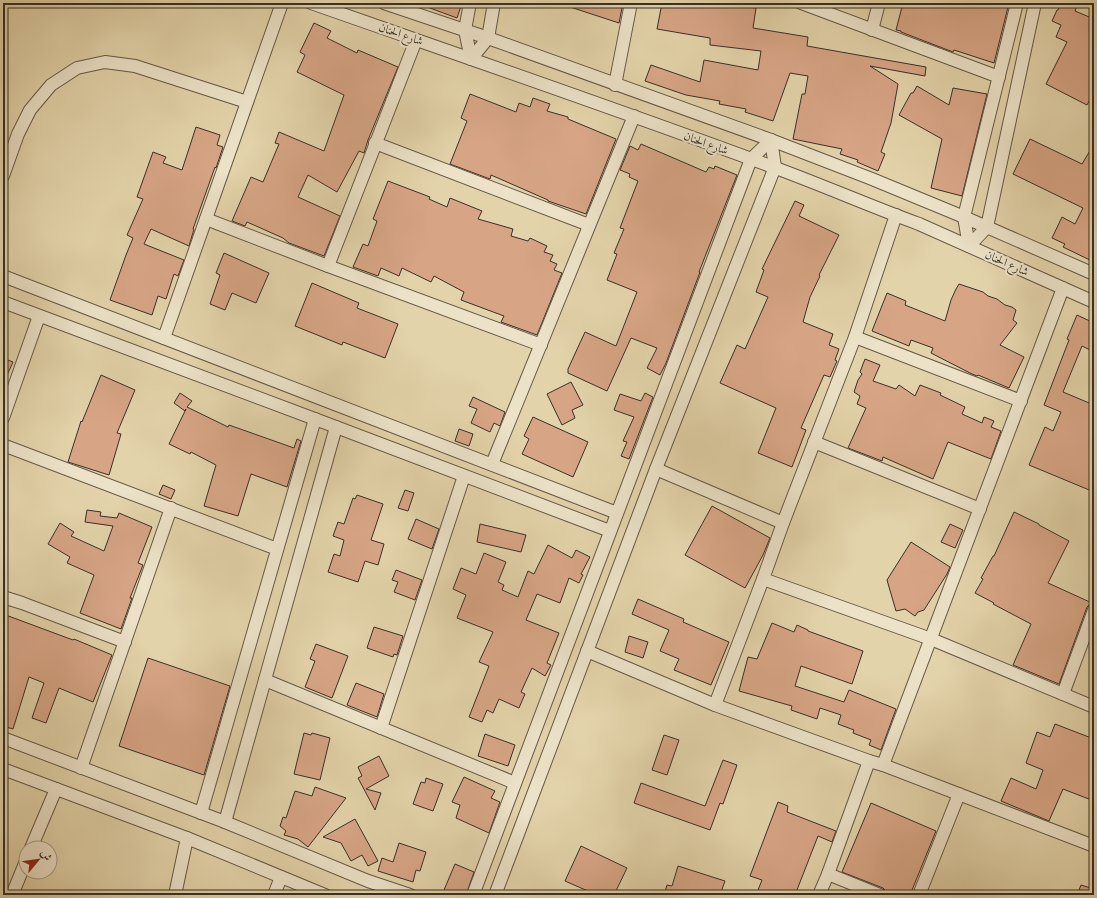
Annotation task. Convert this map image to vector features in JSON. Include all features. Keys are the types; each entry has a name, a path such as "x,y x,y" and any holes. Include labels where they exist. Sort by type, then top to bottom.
{"street":[{"path":"164,338 282,3"},
{"name":"شارع الحنان","path":"311,3 775,167 919,224 1094,302"},
{"name":"شارع الحنان","path":"384,3 488,38 770,140 964,216 1094,274"},
{"path":"470,3 465,30 471,59"},
{"path":"471,59 488,38 494,3"},
{"path":"615,84 631,3"},
{"path":"802,3 999,77"},
{"path":"872,30 879,3"},
{"path":"969,246 964,216 1017,3"},
{"path":"969,246 987,227 1035,3"},
{"path":"328,266 416,40"},
{"path":"3,176 18,134 30,110 51,85 77,68 105,62 135,66 247,102"},
{"path":"492,464 634,116"},
{"path":"473,895 751,158 770,140"},
{"path":"495,895 656,469 775,167 770,140"},
{"path":"375,143 589,226"},
{"path":"715,705 763,579 782,523 855,337 896,216"},
{"path":"206,219 541,345"},
{"path":"3,276 617,513"},
{"path":"883,765 1063,288"},
{"path":"3,302 610,531"},
{"path":"3,418 39,316"},
{"path":"855,337 1021,401"},
{"path":"201,813 314,419"},
{"path":"225,822 336,427"},
{"path":"814,442 980,509"},
{"path":"3,445 277,549"},
{"path":"656,469 782,523"},
{"path":"381,728 464,476"},
{"path":"81,768 171,508"},
{"path":"763,579 931,639 1094,707"},
{"path":"3,597 124,642"},
{"path":"1063,694 1094,610"},
{"path":"587,651 715,705 883,765 1094,846"},
{"path":"265,680 515,783"},
{"path":"3,738 225,822 368,881 410,895"},
{"path":"819,895 869,761"},
{"path":"3,769 187,838 325,895"},
{"path":"34,840 56,789"},
{"path":"919,895 960,794"},
{"path":"175,895 187,838"},
{"path":"828,874 880,895"},
{"path":"274,895 282,877"},
{"path":"12,895 18,880"}],"building":[{"path":"419,3 462,3 457,18"},
{"path":"565,3 623,3 619,23 564,5"},
{"path":"662,3 714,3 756,8 753,28 808,37 807,46 926,67 925,76 870,66 898,84 891,123 881,152 885,154 878,171 857,162 858,160 840,154 842,149 793,139 802,94 805,94 808,76 790,73 773,121 745,112 746,109 719,104 720,101 686,95 645,81 651,65 700,82 704,60 758,70 761,51 710,45 710,38 657,29"},
{"path":"903,3 1009,3 994,63 954,50 953,52 896,30"},
{"path":"1061,3 1070,3 1077,6 1075,11 1094,19 1094,92 1087,105 1046,84 1067,42 1056,37 1061,25 1052,21"},
{"path":"314,23 331,31 327,38 357,53 358,50 398,67 364,153 359,151 337,192 308,175 298,197 340,216 324,256 289,243 283,238 247,222 245,226 232,221 251,177 263,182 279,144 275,143 279,132 324,151 344,95 297,72 305,55 300,52"},
{"path":"917,86 949,105 953,88 987,94 962,196 931,188 942,139 899,115 911,93 913,93"},
{"path":"470,94 516,112 519,103 530,107 533,98 550,104 547,111 568,117 568,119 616,139 586,214 548,201 491,175 490,179 450,164 467,121 461,118"},
{"path":"196,127 220,135 217,145 223,147 193,229 189,246 151,229 144,244 184,260 178,276 174,274 166,299 158,296 152,315 110,300 133,238 127,235 143,199 137,197 153,152 166,157 163,163 182,170"},
{"path":"1030,139 1082,164 1094,144 1094,262 1063,247 1065,244 1052,238 1062,217 1075,224 1083,208 1013,174"},
{"path":"641,144 706,172 709,167 714,169 715,166 737,175 699,272 666,363 660,375 647,368 657,348 631,338 607,391 568,373 568,369 585,332 616,346 637,292 607,280 617,254 614,253 624,229 620,228 638,181 629,177 630,174 620,170 630,146 638,150"},
{"path":"388,181 430,197 429,199 447,207 450,198 482,211 478,219 513,229 511,236 528,241 530,238 547,246 544,252 553,255 550,261 557,264 554,270 562,273 537,335 501,322 504,316 461,300 464,292 434,276 431,282 402,268 399,276 381,268 378,276 353,267 363,244 368,246 377,221 373,219"},
{"path":"795,201 804,205 799,216 839,235 819,275 820,276 810,297 803,322 833,334 829,345 839,349 835,360 837,361 830,377 824,375 801,428 806,430 792,467 758,453 776,408 720,383 737,345 745,349 768,297 756,292 764,270 762,269"},
{"path":"224,253 269,273 256,303 232,293 225,310 210,304 220,275 216,273"},
{"path":"312,283 359,303 357,308 398,324 385,358 343,342 342,345 295,326"},
{"path":"959,284 983,292 1016,310 1013,320 1017,323 1000,345 1024,357 1009,388 970,373 931,353 933,348 911,340 909,346 872,331 887,293 906,301 905,305 945,321 951,300"},
{"path":"1077,315 1094,323 1094,352 1082,346 1063,392 1094,405 1094,492 1029,465 1045,427 1053,431 1061,412 1044,405"},
{"path":"3,358 13,362 3,384"},
{"path":"865,359 880,365 873,381 896,389 899,385 915,396 920,385 941,393 940,395 965,407 962,414 982,423 984,417 994,421 991,427 1001,431 991,459 948,442 933,479 883,457 882,461 848,448 866,408 857,404 860,396 854,392 858,380 862,374 860,372"},
{"path":"101,375 135,390 117,433 121,434 109,475 68,462 81,421 82,422"},
{"path":"571,382 583,405 572,410 575,418 562,425 547,394"},
{"path":"180,393 192,401 187,407 228,427 229,425 294,448 297,439 301,441 287,487 251,474 238,516 204,506 216,465 191,452 190,454 169,444 186,409 185,411 174,403"},
{"path":"645,393 653,397 629,459 621,456 627,442 623,441 634,417 614,410 620,394 641,401"},
{"path":"473,397 505,412 500,426 494,423 490,432 471,423 477,409 469,406"},
{"path":"533,417 588,442 573,477 522,454 529,439 524,436"},
{"path":"459,429 473,434 469,446 455,441"},
{"path":"163,485 175,490 171,499 159,494"},
{"path":"405,490 414,493 408,511 398,508"},
{"path":"357,495 383,504 371,540 384,544 378,565 365,561 358,582 328,572 334,554 340,556 344,540 333,536 338,522 344,524 353,498 355,499"},
{"path":"712,506 770,538 763,555 745,588 685,555"},
{"path":"87,510 101,512 100,516 117,518 119,513 152,527 138,563 143,565 130,598 132,598 121,629 80,613 94,575 67,563 70,557 48,544 60,523 74,532 71,536 104,551 113,526 85,522"},
{"path":"1014,512 1069,541 1048,583 1092,603 1087,607 1059,684 1013,665 1031,624 975,593"},
{"path":"416,519 439,529 432,549 408,539"},
{"path":"480,524 526,535 521,552 477,542"},
{"path":"950,524 963,530 955,548 941,542"},
{"path":"911,542 950,567 924,610 918,612 915,616 905,609 896,611 887,580"},
{"path":"548,545 572,558 576,550 590,557 581,574 583,575 579,583 569,578 560,603 537,594 526,620 559,633 547,663 551,665 545,676 532,668 521,692 525,694 519,708 499,699 493,713 487,710 482,722 469,717 489,666 479,662 493,632 457,618 466,595 453,589 461,568 476,574 484,553 506,562 498,582 504,585 502,590 518,597 528,571 534,574"},
{"path":"396,570 422,580 415,600 394,592 398,582 392,580"},
{"path":"638,599 684,619 683,622 729,642 711,685 674,670 679,659 660,651 669,630 632,614"},
{"path":"3,614 73,640 74,639 112,655 93,702 59,688 46,723 32,718 44,683 29,677 13,729 3,726"},
{"path":"772,623 794,632 797,625 808,631 863,651 852,684 801,666 795,686 844,702 849,690 896,709 881,750 869,745 871,740 853,733 854,730 838,724 841,715 820,708 817,719 791,710 792,706 739,691 748,657 757,659"},
{"path":"374,627 403,636 397,655 394,654 393,657 367,648"},
{"path":"629,636 648,642 643,658 625,652"},
{"path":"316,644 348,656 332,698 305,687 315,661 310,659"},
{"path":"148,658 230,686 204,775 119,746"},
{"path":"356,683 384,694 377,717 347,705"},
{"path":"1055,724 1094,739 1094,801 1063,789 1049,821 1001,801 1011,778 1036,789 1043,770 1026,763 1037,732 1050,737"},
{"path":"304,733 311,735 312,733 330,738 320,780 294,774"},
{"path":"485,734 515,745 508,766 478,756"},
{"path":"664,735 679,740 667,775 652,770"},
{"path":"379,756 389,776 366,789 381,793 375,810 358,778 362,776 358,767"},
{"path":"723,760 737,765 723,804 720,803 710,830 634,803 641,783 705,806"},
{"path":"464,777 495,791 491,798 500,802 489,833 456,818 460,805 452,802"},
{"path":"426,778 443,784 433,811 413,804 421,782 425,783"},
{"path":"315,787 346,798 308,847 298,839 284,835 286,831 280,826 283,817 286,818 295,791 312,796"},
{"path":"778,802 788,806 787,812 836,831 832,842 818,836 795,895 756,895 762,880 750,876"},
{"path":"871,803 936,831 910,895 894,895 887,892 883,888 842,872"},
{"path":"355,819 378,861 368,866 362,855 351,861 341,843 323,837"},
{"path":"399,843 426,852 420,871 416,870 413,882 378,871 382,858 393,862"},
{"path":"581,846 627,868 614,895 597,895 565,881"},
{"path":"455,864 474,872 466,895 457,895 444,890"},
{"path":"678,866 725,881 720,895 664,895 667,885 672,886"},
{"path":"1081,885 1094,889 1094,895 1077,895"}]}
